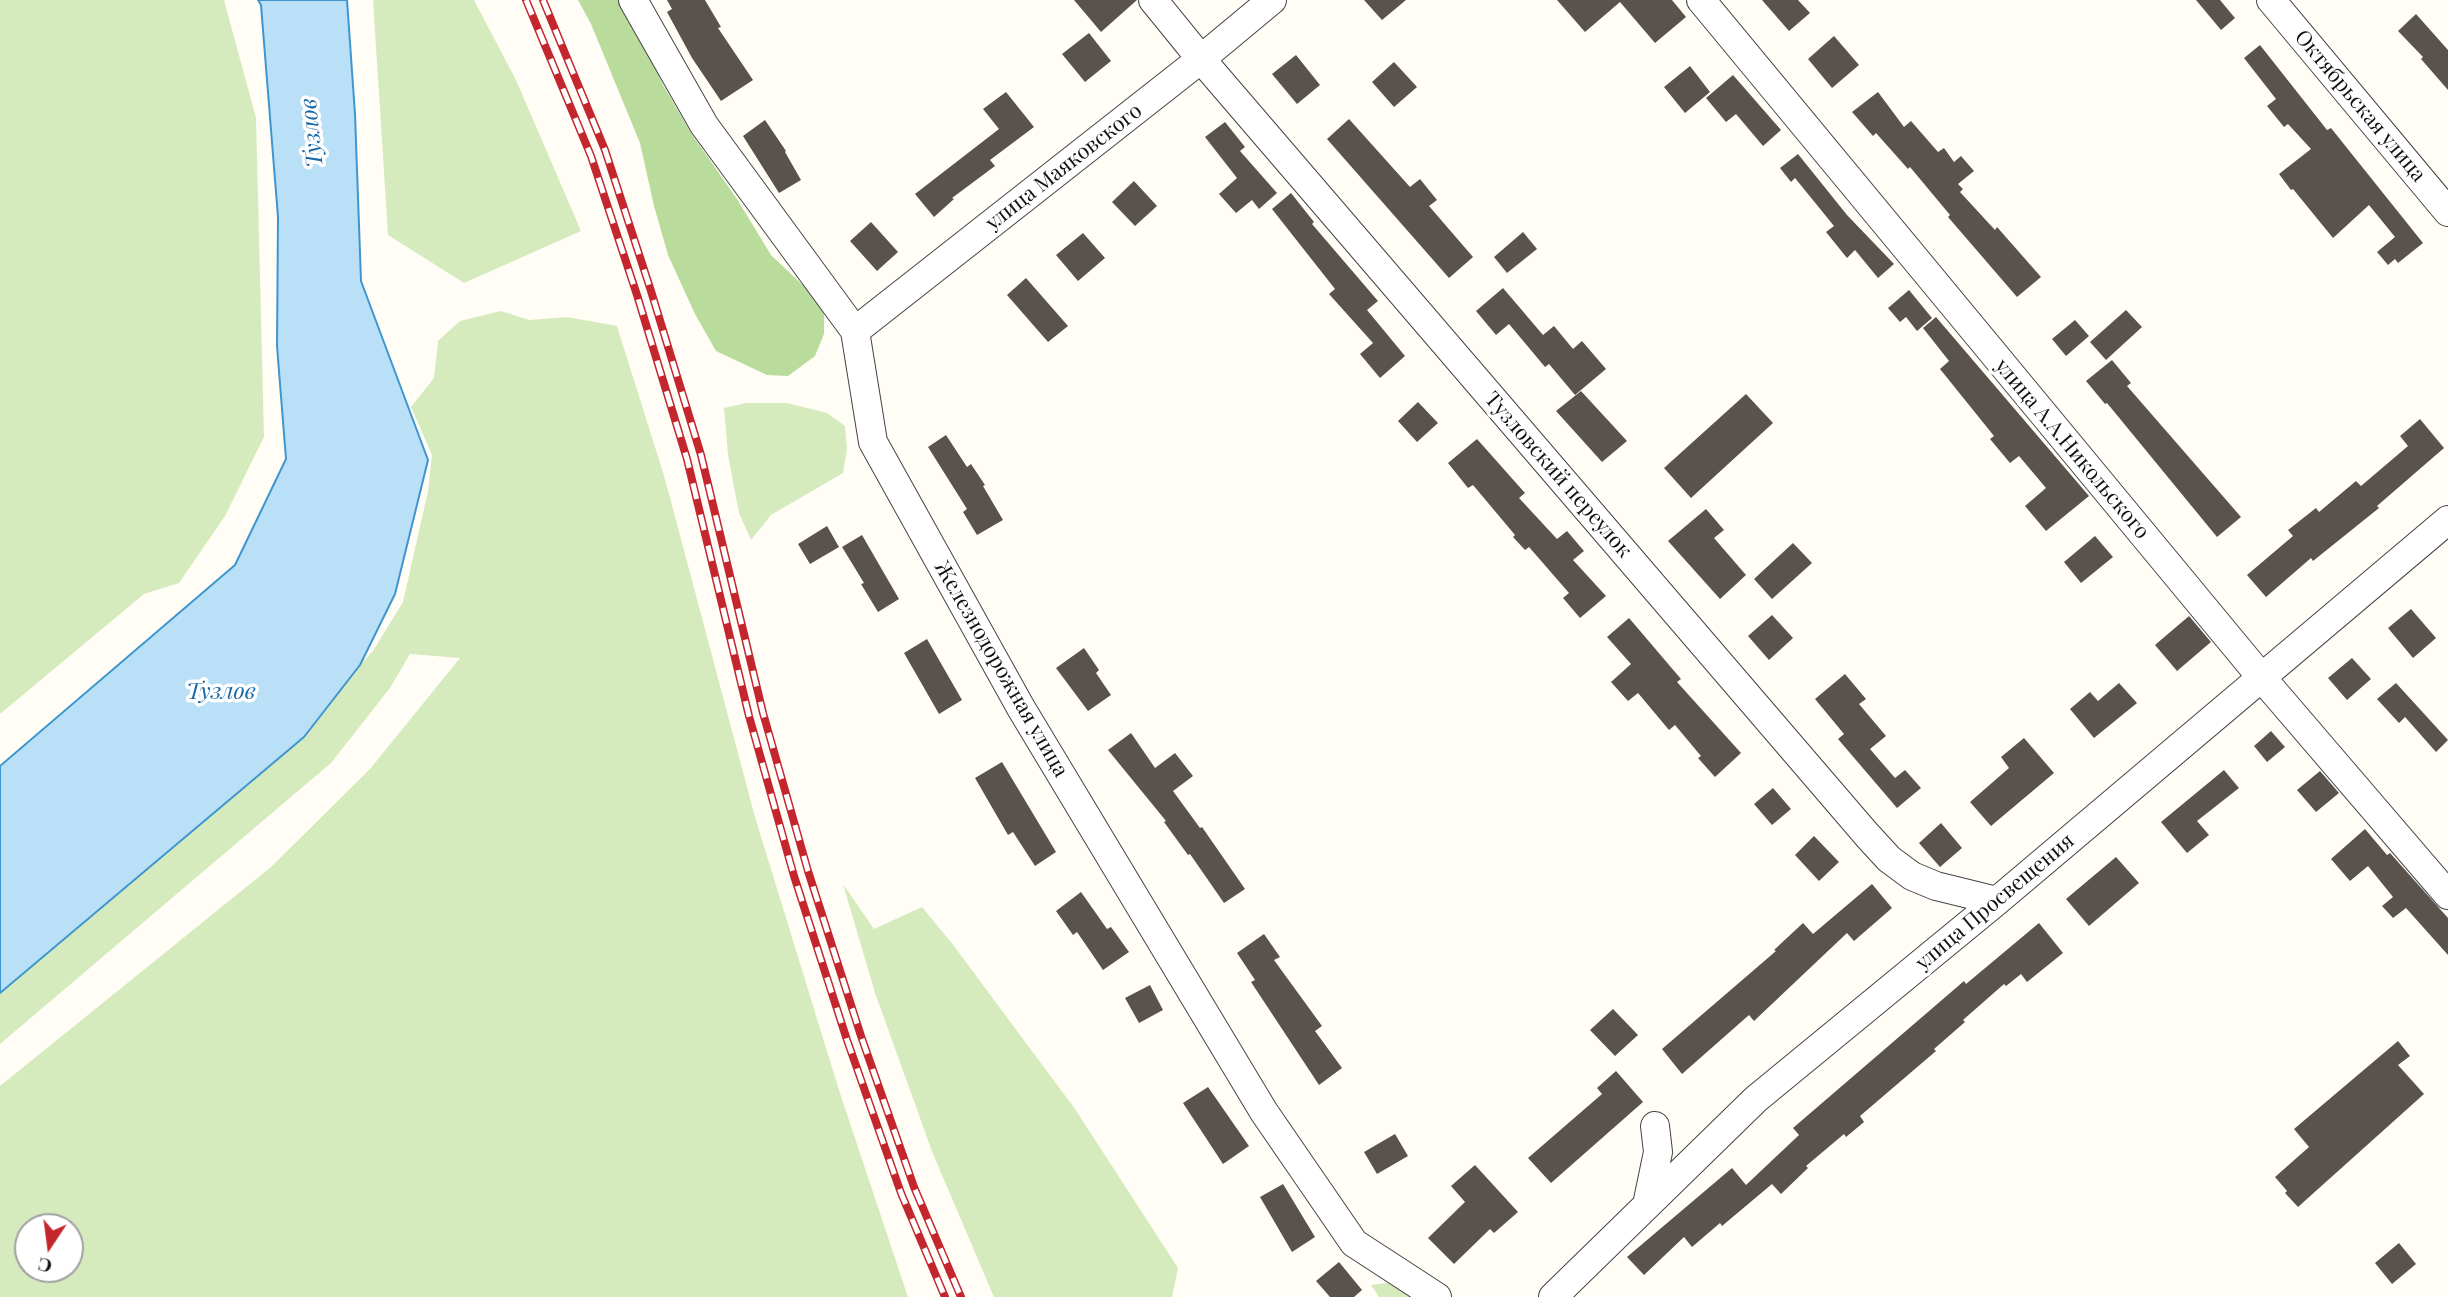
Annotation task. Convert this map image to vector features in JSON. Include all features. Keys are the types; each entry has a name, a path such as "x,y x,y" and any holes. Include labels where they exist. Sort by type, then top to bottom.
{"street":[{"name":"Железнодорожная улица","path":"633,0 704,125 855,331 873,442 1021,708 1264,1112 1353,1243 1437,1297"},
{"name":"Тузловский переулок","path":"1153,0 1889,859 1912,876 1936,886 1997,901"},
{"name":"улица Маяковского","path":"855,331 1272,0"},
{"name":"улица А.А.Никольского","path":"1701,0 2262,678 2448,895"},
{"name":"Октябрьская улица","path":"2271,0 2448,212"},
{"name":"улица Просвещения","path":"1553,1297 1756,1099 1997,901 2448,520"},
{"path":"1647,1205 1658,1152 1655,1126"}],"green space":[{"path":"0,0 224,0 256,118 264,437 225,516 179,583 144,594 0,714"},
{"path":"373,0 474,0 516,80 581,231 464,283 388,235"},
{"path":"578,0 619,0 691,133 737,199 771,255 810,292 824,313 824,334 815,356 788,376 767,375 716,351 695,314 668,255 640,143 591,24"},
{"path":"501,311 529,320 567,317 617,326 665,479 755,817 838,1087 908,1297 0,1297 0,1086 271,867 370,769 460,658 410,654 390,688 331,763 0,1044 0,993 303,737 373,651 403,602 428,491 432,455 411,407 434,378 438,341 460,321"},
{"path":"746,403 787,403 827,413 845,426 847,449 843,473 771,515 751,540 739,513 728,455 724,408"},
{"path":"843,884 874,929 922,907 954,946 1075,1109 1178,1268 1172,1297 994,1297 933,1154 875,993"},
{"path":"1393,1282 1415,1297 1379,1297 1371,1285"}],"water":[{"name":"Тузлов","path":"258,0 347,0 355,114 361,281 428,460 395,594 360,665 304,737 0,993 0,766 235,565 286,459 277,346 278,217 261,5"}],"building":[{"path":"667,0 705,0 721,27 718,28 753,80 721,101 692,58 667,12 672,9"},
{"path":"1074,0 1137,0 1101,32"},
{"path":"1364,0 1406,0 1382,20"},
{"path":"1557,0 1672,0 1686,17 1655,43 1620,2 1585,32"},
{"path":"1762,0 1798,0 1810,13 1789,31"},
{"path":"2196,0 2220,0 2235,18 2221,30"},
{"path":"2416,14 2448,50 2448,90 2421,59 2423,57 2398,31"},
{"path":"1089,33 1111,61 1085,82 1062,54"},
{"path":"1834,36 1859,65 1832,88 1808,59"},
{"path":"2260,45 2327,130 2331,128 2423,243 2398,263 2395,259 2388,265 2377,252 2395,237 2369,205 2333,238 2279,174 2311,149 2288,124 2284,127 2267,106 2276,99 2244,58"},
{"path":"1296,55 1320,85 1297,104 1272,74"},
{"path":"1394,62 1417,87 1394,107 1372,82"},
{"path":"1690,66 1710,92 1685,113 1664,87"},
{"path":"1733,75 1781,130 1763,146 1736,114 1726,122 1706,98"},
{"path":"1006,92 1034,127 990,160 995,166 952,198 954,199 934,217 915,194 999,129 983,109"},
{"path":"1878,92 1904,127 1911,121 1938,152 1944,148 1954,162 1961,156 1974,171 1958,184 1963,189 1960,192 1995,230 1997,227 2041,277 2017,297 1948,217 1950,215 1910,167 1908,169 1876,133 1873,136 1852,112"},
{"path":"1349,119 1410,187 1420,179 1437,200 1429,206 1473,257 1449,278 1327,139"},
{"path":"765,120 801,180 779,193 743,136"},
{"path":"1225,122 1245,147 1240,151 1277,193 1259,209 1252,200 1236,213 1219,194 1237,178 1205,137"},
{"path":"1798,154 1847,215 1894,264 1878,278 1855,250 1847,258 1826,232 1834,226 1795,178 1791,182 1780,168"},
{"path":"1134,181 1157,206 1135,226 1112,202"},
{"path":"1291,193 1314,222 1312,224 1378,301 1367,310 1405,356 1380,378 1360,354 1373,343 1329,294 1335,289 1272,209"},
{"path":"871,222 898,252 877,271 850,241"},
{"path":"1523,232 1537,249 1507,273 1494,257"},
{"path":"1083,233 1105,258 1078,281 1056,255"},
{"path":"1026,278 1068,326 1048,342 1007,295"},
{"path":"1503,288 1543,335 1554,326 1573,349 1582,341 1606,369 1575,395 1549,364 1545,367 1509,324 1496,335 1476,311"},
{"path":"1909,290 1932,318 1917,331 1906,317 1900,322 1888,308"},
{"path":"2126,310 2142,327 2106,360 2090,342"},
{"path":"1936,317 2089,496 2046,531 2025,506 2046,488 2019,456 2010,463 1990,439 1994,436 1940,369 1949,361 1923,328"},
{"path":"2075,320 2089,336 2066,356 2052,339"},
{"path":"2112,360 2131,383 2127,386 2241,517 2217,537 2086,381"},
{"path":"1581,391 1627,441 1602,462 1556,411"},
{"path":"1746,394 1773,423 1691,498 1664,468"},
{"path":"1418,402 1438,423 1417,442 1398,421"},
{"path":"2420,419 2444,448 2377,506 2379,508 2313,561 2311,558 2266,597 2247,575 2293,536 2288,530 2316,508 2319,512 2356,481 2361,486 2408,446 2400,436"},
{"path":"946,435 967,467 971,464 1003,520 977,535 963,512 967,509 928,447"},
{"path":"1477,439 1525,493 1519,498 1557,539 1567,531 1584,551 1573,560 1606,596 1580,618 1563,598 1569,593 1529,547 1525,550 1513,537 1515,535 1473,485 1468,488 1448,463"},
{"path":"1706,509 1724,530 1714,538 1746,575 1720,599 1668,541"},
{"path":"827,526 839,547 810,564 798,544"},
{"path":"862,535 899,599 878,612 842,547"},
{"path":"2095,536 2113,557 2081,583 2064,562"},
{"path":"1793,543 1812,563 1772,599 1754,579"},
{"path":"2411,609 2436,638 2413,658 2388,628"},
{"path":"1772,615 1793,638 1769,660 1748,636"},
{"path":"2189,616 2211,642 2177,671 2155,645"},
{"path":"1629,618 1681,679 1677,682 1741,753 1715,777 1675,725 1669,730 1638,693 1628,701 1611,682 1631,664 1607,637"},
{"path":"927,639 962,700 939,714 904,653"},
{"path":"1084,648 1111,695 1088,711 1056,668"},
{"path":"2352,658 2371,679 2347,700 2328,678"},
{"path":"1845,674 1866,699 1859,704 1886,736 1870,749 1895,778 1905,770 1921,788 1897,808 1838,739 1844,734 1815,699"},
{"path":"2119,683 2137,703 2094,738 2070,709 2090,692 2098,701"},
{"path":"2396,683 2448,740 2436,752 2405,717 2399,723 2377,699"},
{"path":"2271,731 2285,747 2267,762 2254,746"},
{"path":"1131,733 1155,768 1175,753 1193,776 1173,791 1245,889 1224,903 1164,822 1166,821 1108,750"},
{"path":"2024,738 2054,773 1991,826 1970,802 2009,768 2001,757"},
{"path":"1002,762 1056,852 1035,866 1013,832 1008,835 975,778"},
{"path":"2224,770 2239,788 2197,821 2209,835 2187,853 2161,822"},
{"path":"2320,771 2339,793 2316,812 2297,790"},
{"path":"1773,788 1791,809 1772,825 1754,804"},
{"path":"1941,823 1962,848 1940,867 1919,843"},
{"path":"2365,829 2448,918 2448,955 2406,908 2393,918 2382,906 2393,897 2368,866 2350,881 2331,859"},
{"path":"1814,836 1839,862 1819,881 1795,855"},
{"path":"2116,857 2139,883 2089,926 2066,899"},
{"path":"1872,884 1892,908 1854,941 1847,933 1754,1021 1749,1015 1682,1074 1662,1049 1776,951 1774,950 1803,923 1813,934"},
{"path":"1081,892 1107,929 1111,927 1129,952 1103,970 1077,932 1073,935 1056,911"},
{"path":"2039,923 2063,953 2027,982 2021,974 2006,986 2004,984 1963,1020 1965,1022 1934,1049 1936,1051 1860,1116 1864,1122 1846,1137 1844,1134 1806,1166 1808,1168 1781,1194 1772,1184 1692,1247 1684,1237 1644,1275 1627,1257 1732,1168 1746,1185 1799,1135 1793,1128 1964,981 1966,984"},
{"path":"1264,934 1280,957 1274,960 1322,1026 1315,1031 1342,1068 1319,1085 1251,982 1255,980 1237,953"},
{"path":"1150,985 1163,1010 1139,1023 1125,998"},
{"path":"1613,1009 1638,1035 1615,1056 1590,1030"},
{"path":"2398,1041 2410,1056 2398,1065 2424,1094 2298,1207 2275,1177 2309,1147 2294,1129"},
{"path":"1616,1071 1643,1102 1551,1183 1528,1158 1602,1094 1597,1088"},
{"path":"1208,1087 1249,1146 1223,1164 1183,1103"},
{"path":"1395,1134 1408,1156 1377,1174 1364,1152"},
{"path":"1475,1165 1518,1212 1494,1233 1490,1229 1454,1264 1428,1238 1465,1202 1451,1186"},
{"path":"1283,1184 1315,1237 1292,1252 1260,1197"},
{"path":"2399,1243 2416,1264 2392,1284 2375,1263"},
{"path":"1339,1262 1362,1290 1354,1297 1330,1297 1316,1281"}],"railway":[{"path":"526,0 591,156 637,295 687,459 749,716 794,876 847,1040 901,1193 945,1297"},
{"path":"543,0 605,150 651,291 701,455 763,713 808,871 861,1036 914,1187 961,1297"}]}
